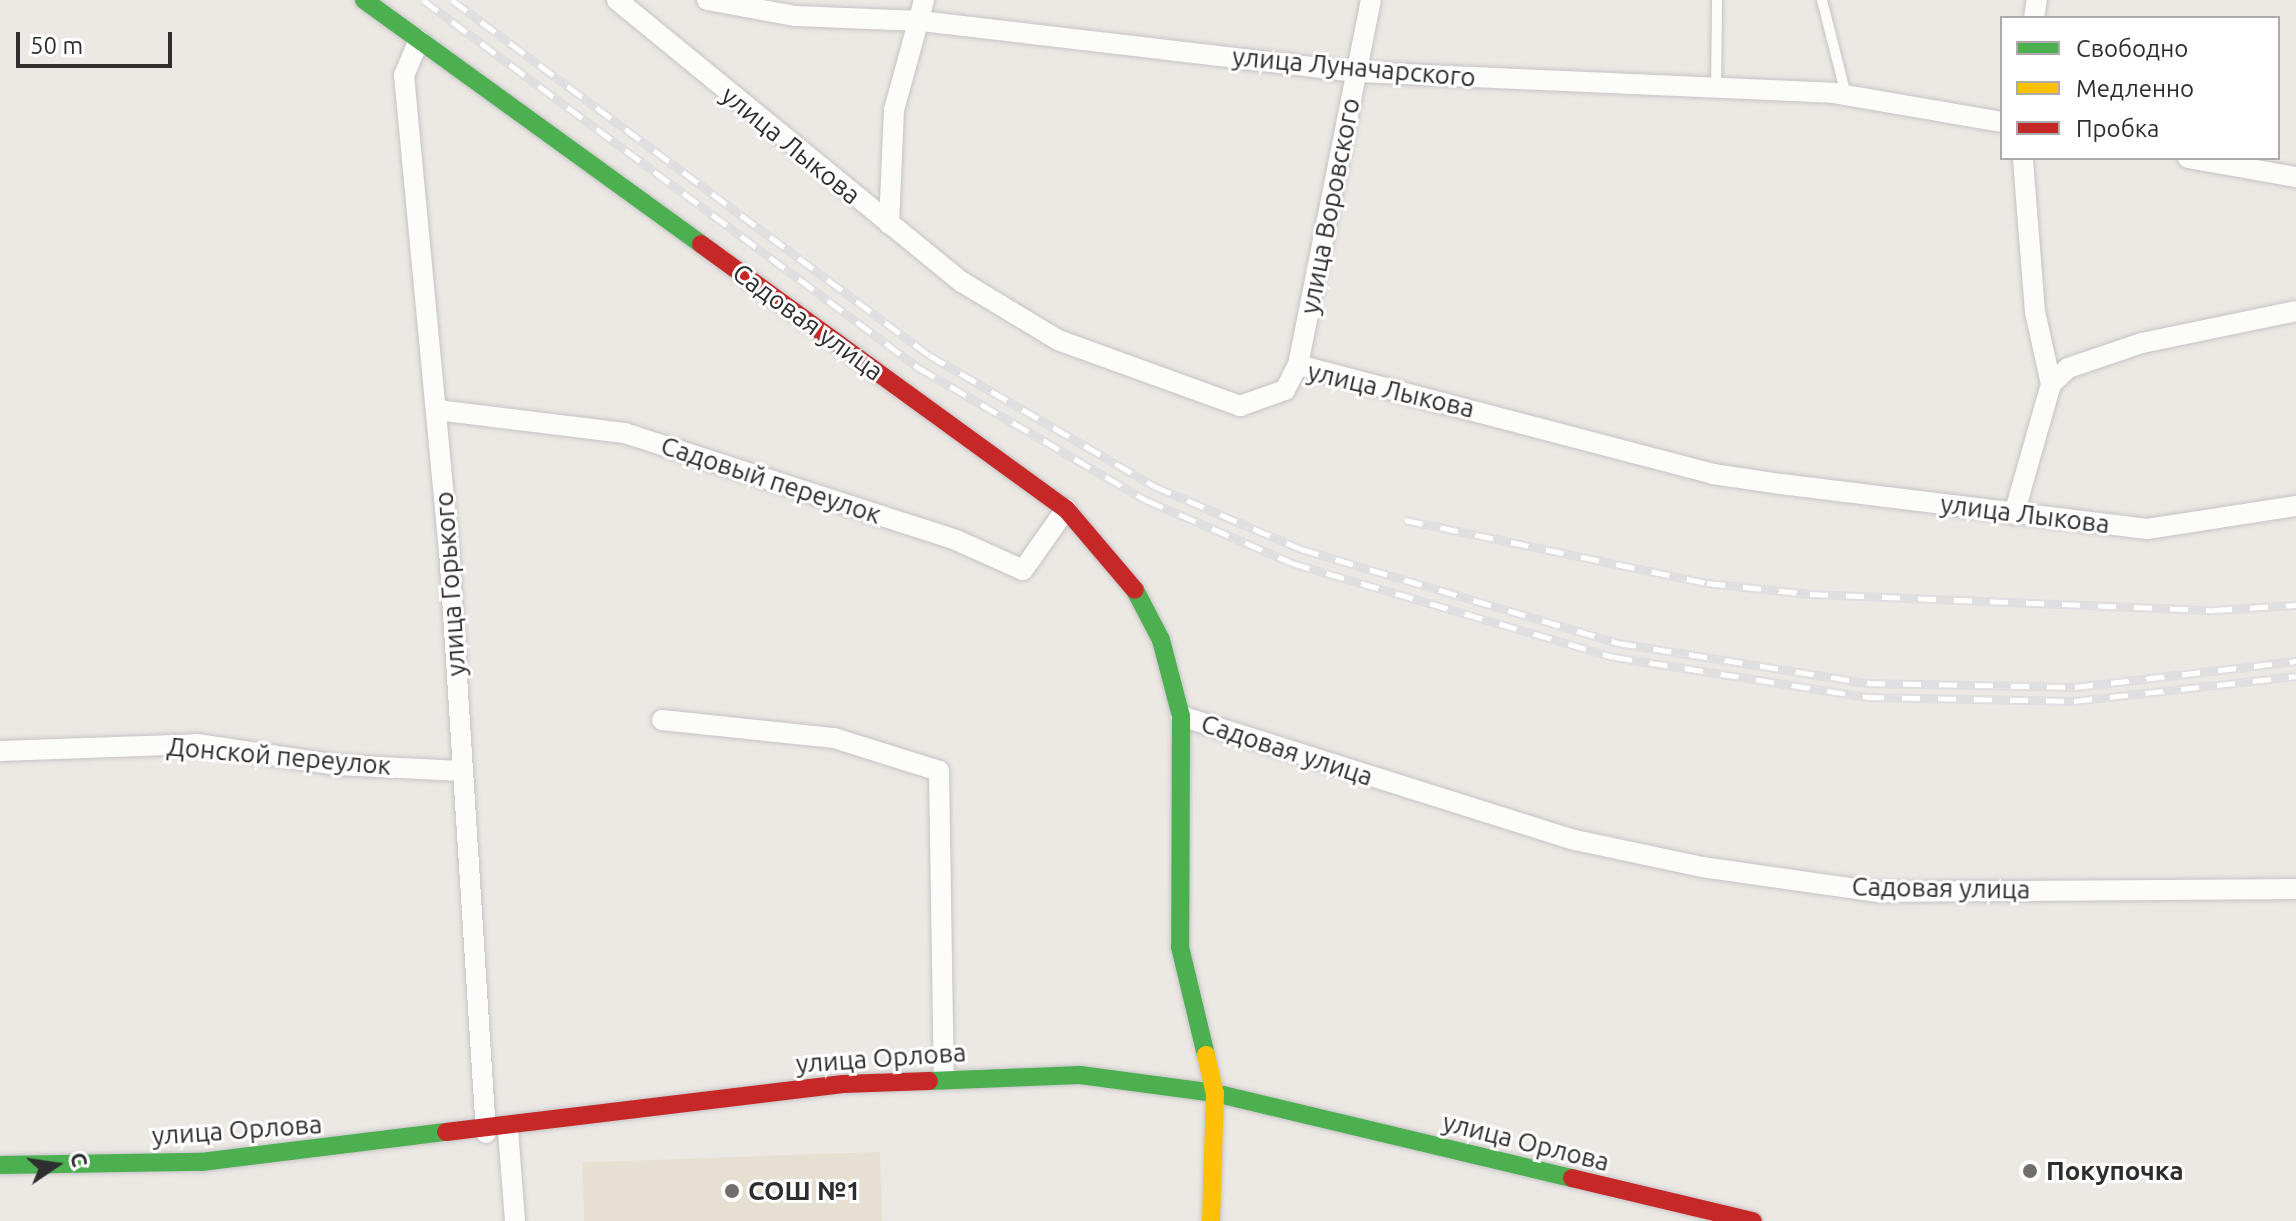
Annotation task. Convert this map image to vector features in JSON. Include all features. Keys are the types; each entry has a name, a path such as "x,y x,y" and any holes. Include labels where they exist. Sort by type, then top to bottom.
{"street":[{"name":"Садовая улица","path":"364,0 1066,509 1124,569 1147,608 1181,716 1575,840 1702,867 1878,892 2296,889"},
{"name":"улица Лыкова","path":"617,0 962,282 1058,340 1240,406 1285,390 1298,365 1713,474 2014,514 2169,529 2296,506"},
{"name":"улица Луначарского","path":"707,0 795,16 923,10 1357,72 1846,95 2000,122"},
{"name":"улица Воровского","path":"1298,365 1371,0"},
{"path":"889,224 894,110 923,10"},
{"name":"улица Горького","path":"419,40 404,75 437,410 486,1133"},
{"path":"2014,514 2051,384 2035,312 2023,160"},
{"path":"2199,160 2296,177"},
{"path":"2051,384 2068,368 2142,343 2296,311"},
{"name":"Садовый переулок","path":"437,410 625,433 956,540 1023,570 1066,509"},
{"path":"1181,716 1180,947 1215,1093 1211,1221"},
{"path":"662,720 834,738 939,771 944,1078"},
{"name":"Донской переулок","path":"0,751 197,744 337,765 462,771"},
{"name":"улица Орлова","path":"0,1165 201,1162 486,1133 843,1084 1080,1075 1215,1093 1753,1221"},
{"path":"508,1130 515,1221"}],"lane":[{"path":"1716,88 1717,0"},
{"path":"1822,0 1846,95"}],"shaded area":[{"name":"СОШ №1","path":"880,1152 882,1221 584,1221 582,1162"}],"railway":[{"path":"423,0 919,368 1146,500 1292,563 1614,657 1866,697 2074,701 2296,676"},
{"path":"452,0 929,355 1154,486 1301,549 1618,643 1867,683 2075,687 2296,661"},
{"path":"1405,520 1707,583 1810,594 2214,610 2296,605"}],"traffic: fast":[{"path":"364,0 701,244"},
{"path":"1135,590 1161,640 1181,716 1180,947 1206,1055"},
{"path":"929,1081 1080,1075 1215,1093 1572,1178"},
{"path":"0,1165 201,1162 446,1132"}],"traffic: slow":[{"path":"1206,1055 1215,1093 1211,1221"}],"traffic: jam":[{"path":"701,244 1066,509 1135,590"},
{"path":"446,1132 843,1084 929,1081"},
{"path":"1572,1178 1753,1221"}],"place":[{"name":"Покупочка","path":"2030,1171"},
{"name":"СОШ №1","path":"732,1191"}]}
